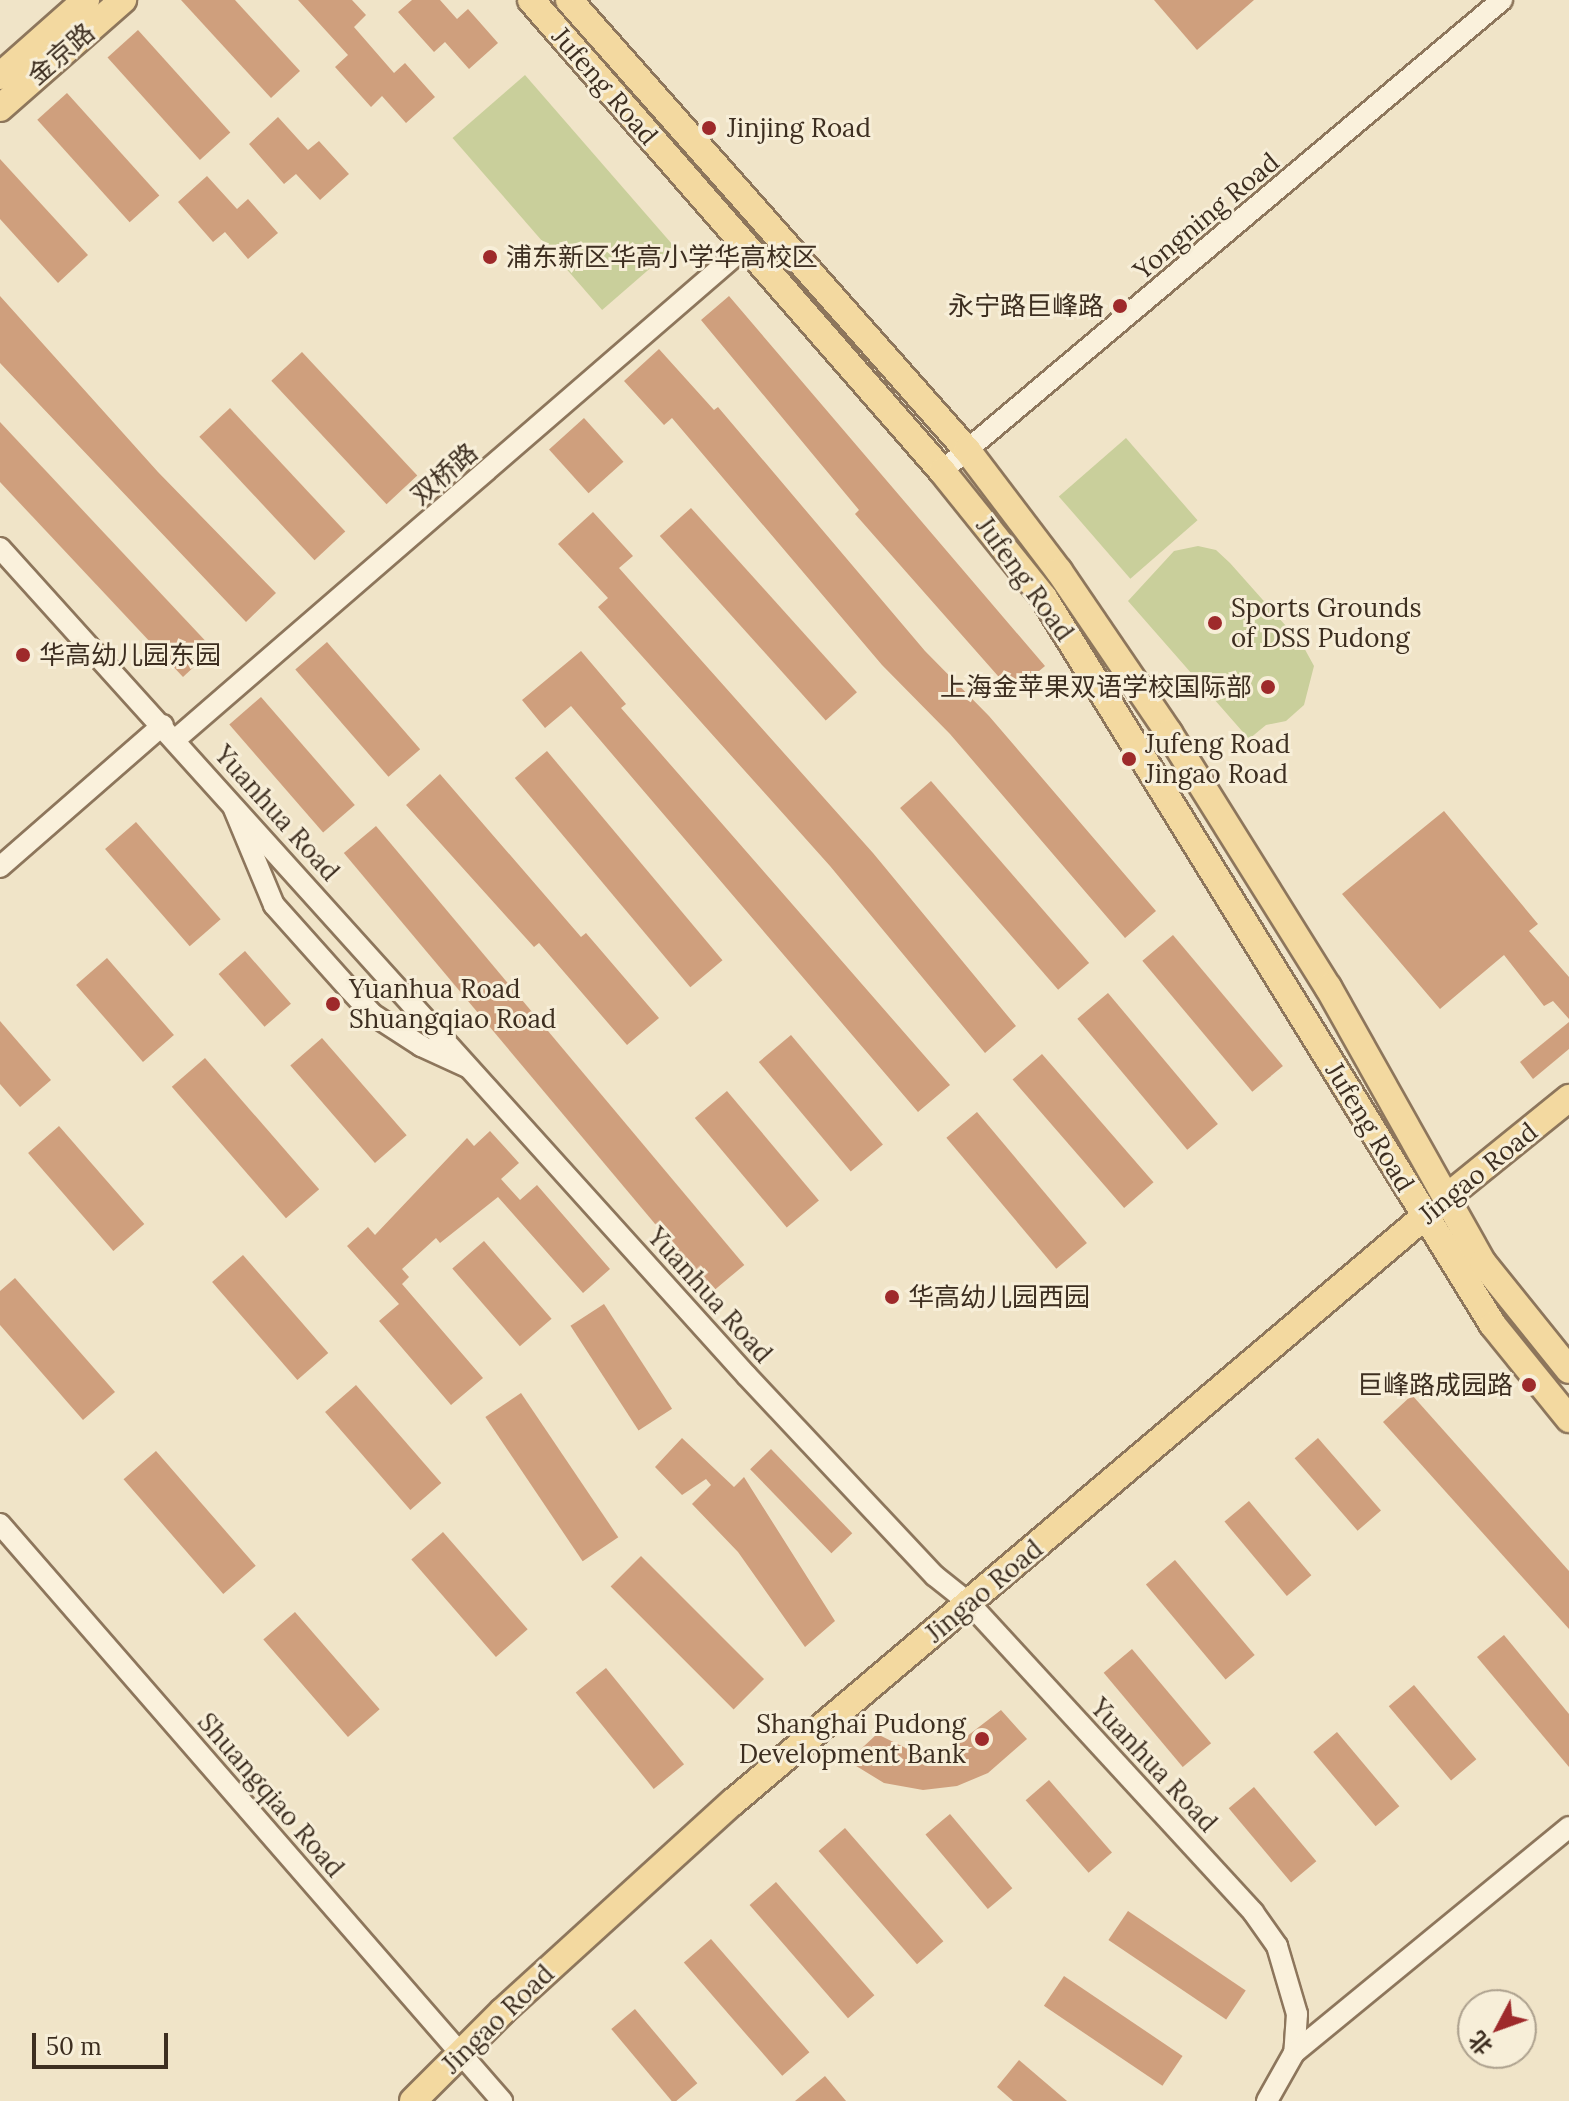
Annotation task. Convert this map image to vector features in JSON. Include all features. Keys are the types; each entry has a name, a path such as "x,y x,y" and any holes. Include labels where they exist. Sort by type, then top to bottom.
{"main road":[{"name":"金京路","path":"0,76 86,0"},
{"name":"金京路","path":"0,108 123,0"},
{"name":"Jufeng Road","path":"531,0 942,471 1044,598 1493,1325 1569,1419"},
{"name":"Jufeng Road","path":"569,0 967,450 1059,571 1169,733 1328,987 1483,1263 1569,1370"},
{"name":"Jingao Road","path":"1448,1196 1569,1098"},
{"name":"Jingao Road","path":"413,2101 733,1802 1425,1216"}],"street":[{"name":"Yongning Road","path":"942,471 1502,0"},
{"name":"双桥路","path":"170,732 745,247"},
{"name":"Yuanhua Road","path":"0,548 170,732 758,1387 935,1576 969,1603 1253,1912 1290,1978 1297,2014 1294,2053 1267,2101"},
{"path":"0,867 170,732"},
{"path":"232,801 274,905 349,989 372,1014 421,1046 473,1070"},
{"name":"Jingao Road","path":"1425,1216 1448,1196"},
{"name":"Shuangqiao Road","path":"0,1524 502,2101"},
{"path":"1294,2053 1569,1827"}],"green space":[{"path":"525,75 675,247 602,310 453,138"},
{"name":"Sports Grounds of DSS Pudong","path":"1126,438 1198,520 1130,579 1059,496"},
{"name":"Sports Grounds of DSS Pudong","path":"1198,546 1216,550 1230,563 1302,644 1314,666 1304,705 1286,721 1266,725 1249,739 1128,601 1174,551"}],"building":[{"path":"181,0 235,0 300,71 271,98"},
{"path":"298,0 352,0 366,15 354,27 394,73 405,63 435,97 406,123 382,96 371,107 335,67 348,55"},
{"path":"412,0 440,0 457,19 468,9 498,43 469,69 445,42 434,52 398,12"},
{"path":"1154,0 1254,0 1197,50"},
{"path":"138,30 230,133 200,160 108,57"},
{"path":"67,93 159,196 130,222 37,120"},
{"path":"278,117 308,150 319,141 349,174 320,200 296,174 284,184 249,144"},
{"path":"0,159 88,255 58,283 0,219"},
{"path":"207,176 237,209 248,199 278,233 248,259 225,232 213,242 178,202"},
{"path":"0,296 158,472 276,593 246,622 0,363"},
{"path":"729,296 1045,666 1013,693 855,514 859,510 701,320"},
{"path":"659,349 714,410 718,407 925,651 989,716 1156,911 1125,938 950,734 882,665 672,418 664,425 624,381"},
{"path":"302,352 417,476 387,504 271,381"},
{"path":"230,408 345,532 315,560 199,437"},
{"path":"584,418 623,462 589,493 549,449"},
{"path":"0,422 213,649 183,677 0,482"},
{"path":"691,508 857,692 826,720 660,536"},
{"path":"593,512 633,556 619,568 873,853 1016,1026 985,1053 830,866 598,607 608,598 558,544"},
{"path":"327,642 420,749 388,777 295,670"},
{"path":"581,651 626,704 621,708 950,1085 918,1112 571,706 545,728 522,700"},
{"path":"261,697 355,805 323,832 229,725"},
{"path":"547,751 722,960 690,987 515,778"},
{"path":"440,774 581,937 586,933 659,1018 627,1045 539,943 534,947 406,805"},
{"path":"931,781 1089,963 1058,990 900,808"},
{"path":"1444,811 1538,924 1529,931 1569,977 1569,1019 1553,1001 1544,1006 1504,955 1440,1009 1342,894"},
{"path":"136,822 221,919 190,946 105,849"},
{"path":"376,826 744,1265 712,1292 344,853"},
{"path":"1173,935 1283,1066 1252,1092 1142,961"},
{"path":"245,951 291,1004 265,1027 219,974"},
{"path":"107,958 174,1035 143,1062 76,985"},
{"path":"1108,993 1218,1124 1187,1150 1077,1019"},
{"path":"0,1021 51,1080 20,1107 0,1084"},
{"path":"1569,1022 1569,1049 1533,1079 1520,1062"},
{"path":"791,1035 883,1145 851,1172 759,1062"},
{"path":"322,1038 407,1135 375,1163 290,1066"},
{"path":"1042,1054 1154,1182 1124,1208 1013,1080"},
{"path":"205,1058 319,1189 286,1218 172,1087"},
{"path":"727,1091 819,1201 787,1228 695,1118"},
{"path":"977,1112 1087,1243 1056,1269 946,1138"},
{"path":"59,1126 144,1224 113,1251 28,1153"},
{"path":"490,1131 519,1163 501,1179 520,1200 537,1185 610,1269 583,1293 498,1197 440,1243 436,1238 402,1269 409,1277 402,1284 483,1378 451,1405 379,1321 399,1304 347,1246 368,1227 375,1235 467,1138 474,1146"},
{"path":"484,1241 552,1319 520,1346 452,1269"},
{"path":"243,1255 328,1353 297,1380 212,1282"},
{"path":"15,1278 115,1392 83,1420 0,1325 0,1291"},
{"path":"604,1304 672,1409 639,1431 570,1326"},
{"path":"356,1385 441,1483 410,1510 325,1412"},
{"path":"521,1393 618,1537 583,1561 485,1417"},
{"path":"1412,1395 1569,1571 1569,1629 1383,1422"},
{"path":"682,1438 734,1487 744,1477 835,1621 805,1647 738,1552 692,1504 711,1485 706,1479 682,1495 655,1467"},
{"path":"1318,1438 1381,1510 1358,1531 1295,1458"},
{"path":"771,1449 852,1533 831,1553 750,1469"},
{"path":"156,1451 256,1566 223,1594 124,1479"},
{"path":"1249,1501 1311,1575 1287,1596 1224,1522"},
{"path":"443,1532 528,1629 496,1657 411,1560"},
{"path":"641,1556 764,1679 734,1709 611,1586"},
{"path":"1175,1560 1255,1655 1226,1679 1146,1584"},
{"path":"295,1612 380,1709 348,1737 263,1640"},
{"path":"1504,1635 1569,1714 1569,1767 1477,1657"},
{"path":"1132,1649 1211,1743 1183,1767 1104,1673"},
{"path":"606,1668 684,1764 654,1789 576,1693"},
{"path":"1414,1685 1476,1759 1451,1781 1389,1706"},
{"path":"1001,1710 1027,1739 988,1773 957,1786 923,1790 884,1783 848,1761 877,1734 920,1755 949,1750"},
{"path":"1337,1732 1399,1806 1376,1826 1313,1752"},
{"path":"1049,1780 1112,1852 1089,1873 1026,1800"},
{"path":"1254,1787 1316,1861 1291,1883 1229,1808"},
{"path":"950,1814 1012,1888 988,1909 925,1835"},
{"path":"845,1828 943,1941 917,1964 819,1851"},
{"path":"776,1882 874,1995 848,2018 750,1905"},
{"path":"1128,1911 1246,1990 1226,2019 1108,1940"},
{"path":"711,1939 809,2052 782,2076 684,1963"},
{"path":"1064,1976 1183,2056 1162,2086 1044,2006"},
{"path":"635,2009 697,2083 676,2101 672,2101 611,2029"},
{"path":"1019,2060 1067,2101 1013,2101 997,2087"},
{"path":"825,2076 846,2101 795,2101"}],"place":[{"name":"Jinjing Road","path":"709,128"},
{"name":"浦东新区华高小学华高校区","path":"490,257"},
{"name":"永宁路巨峰路","path":"1120,306"},
{"name":"Sports Grounds of DSS Pudong","path":"1215,623"},
{"name":"华高幼儿园东园","path":"23,655"},
{"name":"上海金苹果双语学校国际部","path":"1268,687"},
{"name":"Jufeng Road Jingao Road","path":"1129,759"},
{"name":"Yuanhua Road Shuangqiao Road","path":"333,1004"},
{"name":"华高幼儿园西园","path":"892,1297"},
{"name":"巨峰路成园路","path":"1529,1385"},
{"name":"Shanghai Pudong Development Bank","path":"982,1739"}]}
